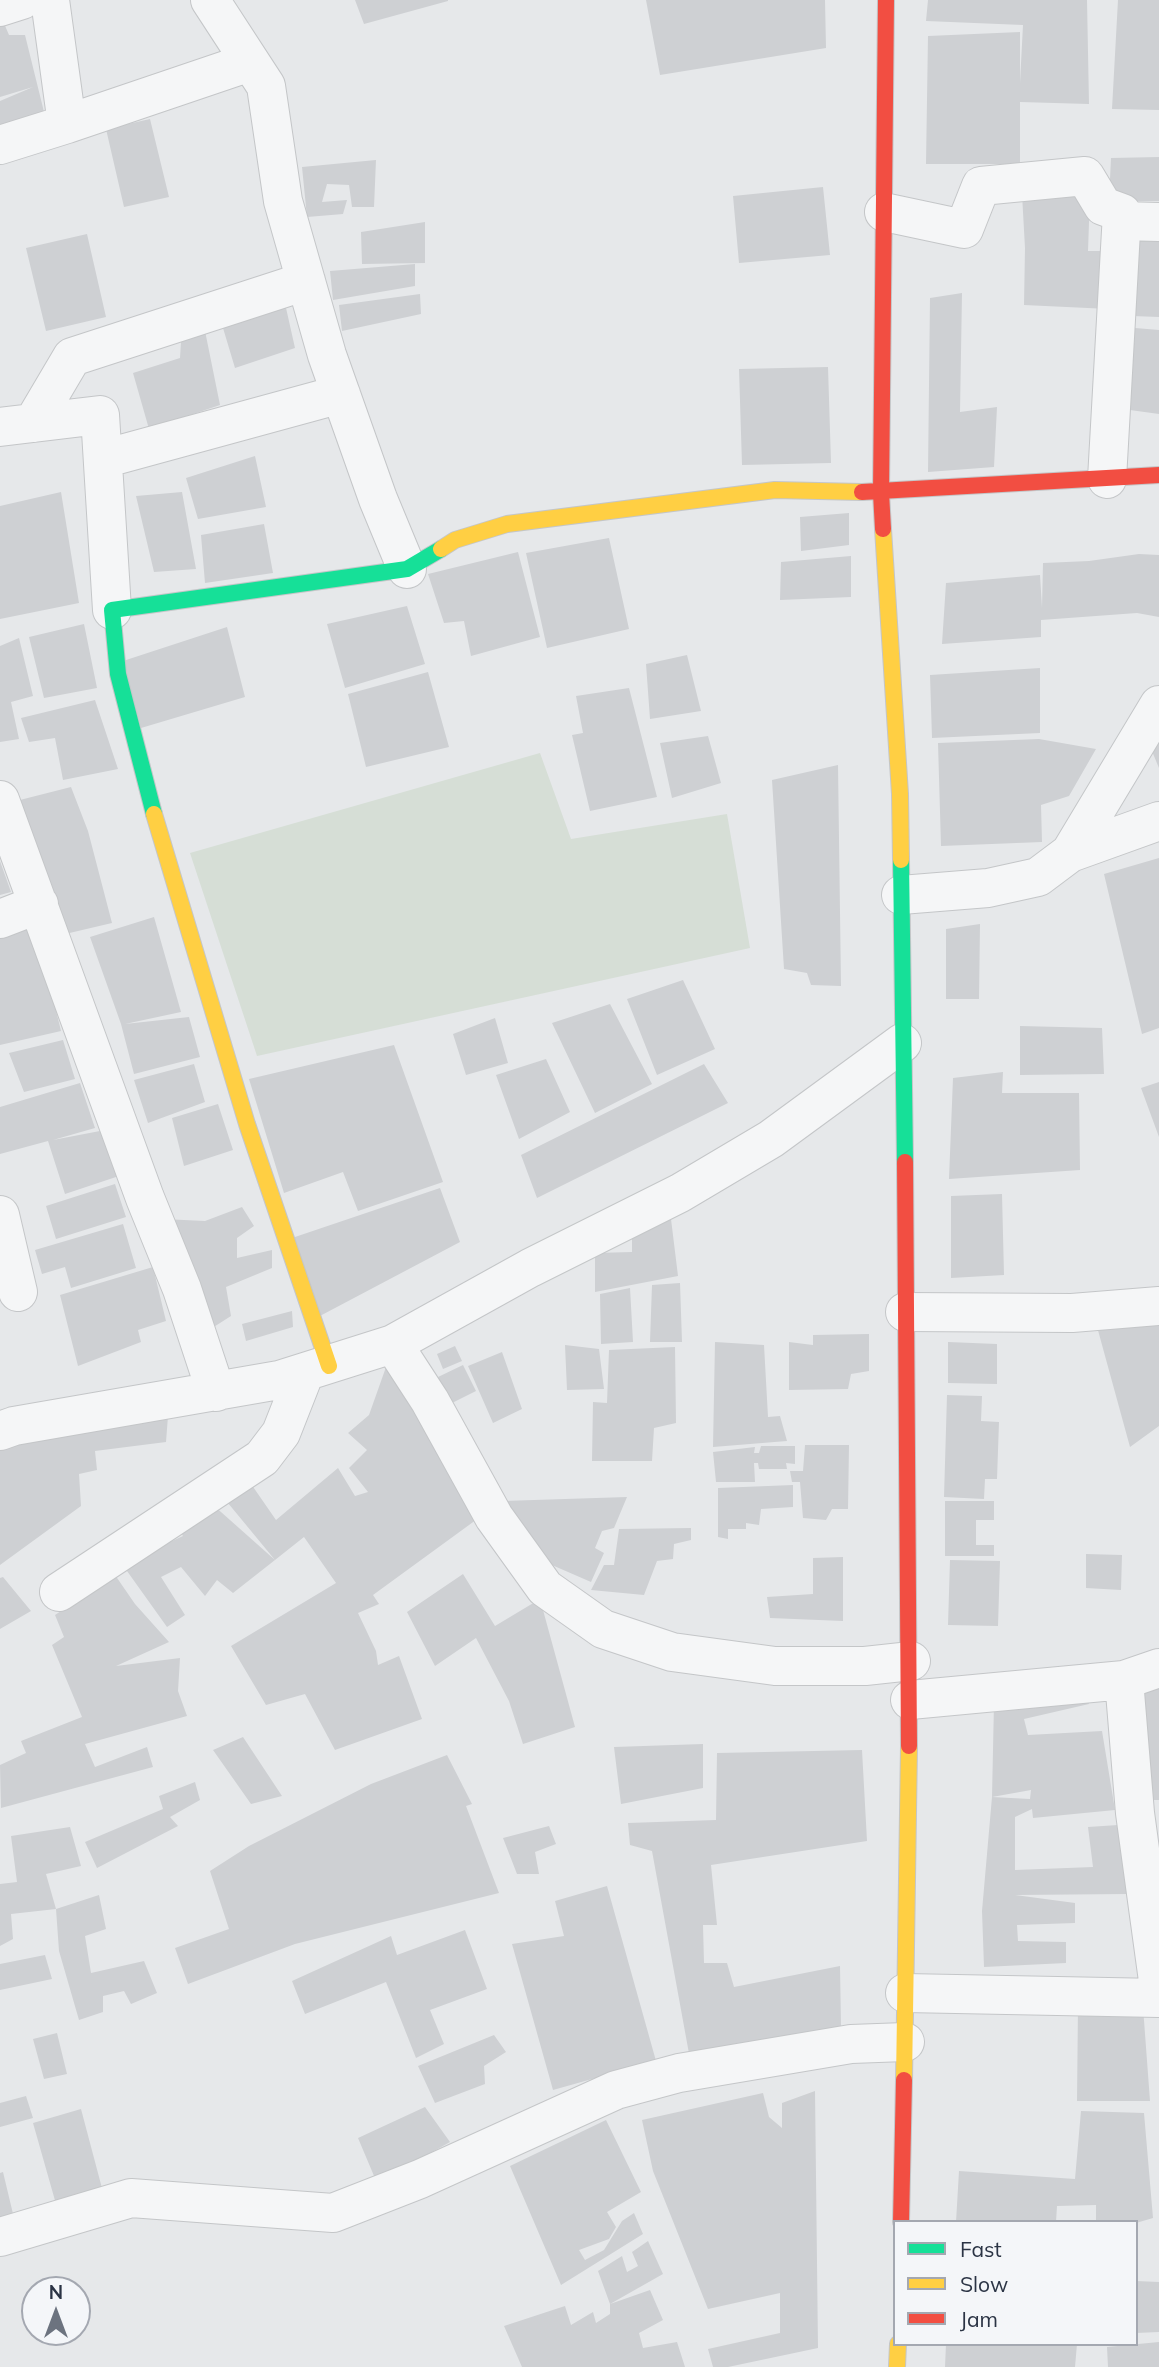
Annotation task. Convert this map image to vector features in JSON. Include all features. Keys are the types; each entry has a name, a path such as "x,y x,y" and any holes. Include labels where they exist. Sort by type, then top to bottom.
{"street":[{"path":"0,6 22,0"},
{"path":"50,0 67,124"},
{"path":"209,0 266,86 283,201 306,281 341,394 378,499 407,569"},
{"path":"886,0 881,493 900,794 911,1661 901,2220"},
{"path":"0,145 250,62"},
{"path":"884,212 964,229 981,186 1085,176 1103,206 1122,213 1107,479"},
{"path":"1121,221 1159,222"},
{"path":"16,425 72,357 306,281"},
{"path":"103,458 341,394"},
{"path":"16,425 100,415 118,674 146,786 317,1369 281,1433 262,1458 59,1592"},
{"path":"112,610 407,569 456,540 506,524 775,490 881,493 1159,475"},
{"path":"1070,853 1159,705"},
{"path":"0,800 145,1198 182,1289 216,1392"},
{"path":"901,895 1013,884 1038,877 1070,853 1159,821"},
{"path":"0,919 39,904"},
{"path":"0,1431 13,1426 216,1392 317,1369 393,1344 530,1268 680,1193 771,1139 902,1043"},
{"path":"0,1215 18,1292"},
{"path":"905,1312 1072,1313 1159,1306"},
{"path":"393,1344 430,1401 494,1517 545,1588 603,1629 672,1652 775,1666 865,1666 911,1661"},
{"path":"910,1700 1124,1680 1159,1668"},
{"path":"1124,1680 1135,1813 1159,1988"},
{"path":"905,1993 1159,1998"},
{"path":"0,2236 131,2199 333,2213 420,2179 616,2090 679,2073 851,2044 905,2042"},
{"path":"897,2367 898,2346"}],"shaded area":[{"path":"540,753 571,839 727,814 750,948 257,1056 190,853"}],"building":[{"path":"355,0 448,0 448,1 364,24"},
{"path":"646,0 825,0 826,48 660,75"},
{"path":"928,0 1087,0 1089,104 1020,102 1020,164 926,164 928,36 1020,32 1020,83 1023,25 926,21"},
{"path":"1118,0 1159,0 1159,110 1112,109"},
{"path":"0,14 9,35 25,35 45,116 0,126 0,101 33,87 0,97"},
{"path":"150,119 169,197 124,207 106,129"},
{"path":"1159,157 1159,201 1109,201 1111,158"},
{"path":"376,160 374,207 352,207 349,185 327,184 322,202 347,200 343,214 307,217 302,167"},
{"path":"823,187 830,255 739,263 733,196"},
{"path":"1022,194 1090,194 1088,251 1103,251 1109,309 1024,305"},
{"path":"425,222 425,263 362,264 361,232"},
{"path":"87,234 106,317 46,331 26,248"},
{"path":"1137,237 1159,241 1159,317 1132,316"},
{"path":"415,264 415,286 333,300 330,271"},
{"path":"962,293 960,412 997,407 994,467 928,472 930,298"},
{"path":"420,294 421,314 342,331 339,305"},
{"path":"284,299 295,348 235,368 220,318"},
{"path":"203,321 220,405 149,429 133,373 180,358 182,326"},
{"path":"1135,328 1159,330 1159,414 1130,410"},
{"path":"828,367 831,463 742,465 739,369"},
{"path":"255,456 266,507 198,519 186,478"},
{"path":"61,492 79,603 0,619 0,506"},
{"path":"182,492 196,569 154,572 136,496"},
{"path":"849,513 849,545 801,551 800,517"},
{"path":"264,524 273,573 205,583 201,535"},
{"path":"609,538 629,629 547,648 526,553"},
{"path":"518,552 540,637 471,656 464,621 444,623 428,574"},
{"path":"1139,554 1159,555 1159,617 1137,613 1041,620 1041,637 942,644 946,583 1040,575 1042,608 1043,563 1089,561"},
{"path":"851,556 851,597 780,600 781,562"},
{"path":"407,606 425,664 345,688 327,624"},
{"path":"84,624 97,688 44,698 29,637"},
{"path":"227,627 245,697 141,728 123,661"},
{"path":"19,638 33,696 11,702 19,739 0,742 0,646"},
{"path":"687,655 701,711 650,719 646,664"},
{"path":"1040,668 1040,733 932,738 930,675"},
{"path":"428,672 449,747 366,767 348,694"},
{"path":"629,688 657,797 590,811 572,735 583,733 576,696"},
{"path":"95,700 118,769 63,780 55,738 29,742 21,718"},
{"path":"708,736 721,783 672,798 660,743"},
{"path":"1039,739 1096,749 1069,796 1041,805 1042,842 941,846 938,743"},
{"path":"1159,739 1159,768 1149,744"},
{"path":"838,765 841,986 811,985 807,973 784,969 772,780"},
{"path":"71,787 88,831 112,923 61,935 12,802"},
{"path":"1159,858 1159,1028 1142,1034 1104,874"},
{"path":"0,861 11,892 0,895"},
{"path":"154,917 181,1012 125,1024 189,1017 200,1057 134,1074 121,1024 90,937"},
{"path":"980,924 979,999 946,999 946,929"},
{"path":"29,927 50,986 61,1031 0,1045 0,936"},
{"path":"683,980 715,1049 657,1075 627,999"},
{"path":"610,1004 652,1084 595,1113 552,1023"},
{"path":"495,1018 508,1063 466,1075 453,1034"},
{"path":"1020,1026 1102,1028 1104,1074 1020,1075"},
{"path":"63,1040 75,1079 24,1092 9,1053"},
{"path":"394,1045 443,1182 358,1211 343,1172 284,1193 249,1079"},
{"path":"546,1059 570,1112 519,1139 496,1075"},
{"path":"194,1064 205,1102 148,1123 134,1080"},
{"path":"704,1064 728,1103 537,1198 521,1155"},
{"path":"1003,1072 1002,1093 1079,1093 1080,1170 949,1179 953,1078"},
{"path":"1159,1082 1159,1137 1141,1088"},
{"path":"80,1083 95,1128 53,1140 100,1131 119,1176 65,1194 48,1141 0,1154 0,1107"},
{"path":"218,1104 233,1150 184,1166 172,1118"},
{"path":"115,1184 126,1217 56,1239 46,1206"},
{"path":"440,1188 460,1242 318,1317 292,1238"},
{"path":"1002,1194 1004,1275 951,1278 951,1196"},
{"path":"242,1207 254,1226 237,1238 237,1258 272,1250 272,1268 226,1287 231,1316 198,1337 163,1219 205,1221"},
{"path":"671,1219 678,1276 595,1292 595,1253 632,1252 632,1226"},
{"path":"123,1224 136,1268 71,1288 65,1267 42,1274 35,1250"},
{"path":"153,1267 166,1321 138,1330 141,1342 78,1366 60,1295"},
{"path":"680,1283 682,1342 650,1342 652,1285"},
{"path":"630,1288 633,1342 601,1344 600,1294"},
{"path":"292,1311 293,1327 246,1341 242,1324"},
{"path":"1159,1317 1159,1426 1130,1447 1096,1323"},
{"path":"869,1334 869,1371 851,1374 848,1389 789,1390 789,1342 813,1345 813,1335"},
{"path":"715,1342 764,1345 768,1417 780,1416 787,1441 713,1447"},
{"path":"948,1342 997,1344 997,1384 948,1383"},
{"path":"565,1345 599,1349 604,1389 567,1390"},
{"path":"455,1346 462,1361 443,1369 437,1354"},
{"path":"675,1347 676,1423 654,1428 652,1461 592,1461 593,1402 607,1403 609,1350"},
{"path":"502,1352 522,1409 493,1423 468,1366"},
{"path":"391,1353 480,1517 373,1595 379,1604 358,1613 376,1651 378,1665 399,1656 422,1719 335,1750 305,1694 266,1705 231,1646 336,1583 304,1537 275,1560 223,1497 249,1481 276,1520 338,1468 355,1496 368,1492 349,1468 367,1450 348,1433 369,1415"},
{"path":"463,1365 476,1391 450,1404 438,1377"},
{"path":"947,1395 982,1396 981,1421 999,1422 997,1479 985,1479 984,1499 944,1497"},
{"path":"168,1416 166,1442 95,1451 97,1470 79,1474 81,1506 0,1565 0,1445"},
{"path":"805,1445 849,1445 848,1509 832,1509 826,1520 803,1518 800,1482 792,1482 790,1471 803,1471"},
{"path":"761,1446 795,1446 795,1464 786,1463 787,1469 759,1469 758,1463 754,1463 755,1482 716,1482 713,1452 755,1447 754,1453 759,1453"},
{"path":"793,1485 793,1507 761,1509 759,1525 746,1523 746,1529 728,1529 728,1539 718,1537 718,1488"},
{"path":"627,1497 614,1528 602,1531 595,1548 604,1553 591,1582 545,1562 503,1501"},
{"path":"945,1501 994,1501 994,1520 976,1520 976,1545 994,1545 994,1556 945,1556"},
{"path":"212,1504 275,1560 233,1593 217,1580 205,1596 181,1567 161,1577 185,1615 167,1627 122,1564 183,1536 178,1529"},
{"path":"691,1528 691,1540 674,1544 673,1559 657,1561 644,1595 591,1590 604,1565 614,1565 619,1529"},
{"path":"1086,1554 1122,1555 1121,1590 1086,1588"},
{"path":"843,1557 843,1621 770,1618 767,1597 813,1594 813,1558"},
{"path":"950,1560 1000,1561 998,1626 948,1625"},
{"path":"463,1574 495,1626 540,1599 575,1727 523,1744 509,1701 476,1638 435,1666 407,1612"},
{"path":"115,1575 135,1604 169,1642 116,1666 180,1658 178,1691 187,1716 85,1744 95,1767 147,1747 153,1767 1,1808 0,1765 26,1753 21,1741 82,1717 52,1645 64,1637 55,1615"},
{"path":"3,1577 31,1611 0,1629 0,1578"},
{"path":"1159,1681 1159,1800 1142,1800 1132,1684"},
{"path":"1086,1693 1089,1704 1024,1719 1028,1735 1102,1731 1115,1810 1033,1818 1032,1809 1015,1817 1015,1870 1093,1867 1088,1827 1118,1825 1127,1894 1015,1895 1075,1903 1075,1923 1017,1925 1018,1941 1066,1942 1066,1963 984,1967 982,1911 992,1797 994,1703","holes":["1031,1790 1030,1799 992,1797"]},
{"path":"243,1737 282,1796 251,1804 213,1750"},
{"path":"703,1744 703,1788 621,1804 614,1747"},
{"path":"862,1750 867,1841 711,1865 717,1925 703,1925 704,1963 727,1963 734,1987 840,1966 841,2028 690,2059 652,1851 630,1845 628,1823 716,1820 717,1753"},
{"path":"447,1755 472,1804 466,1806 499,1893 295,1944 188,1984 175,1948 229,1929 210,1871 249,1846 371,1784"},
{"path":"195,1782 200,1800 170,1817 178,1826 97,1868 85,1842 163,1809 159,1796"},
{"path":"549,1826 556,1844 535,1852 539,1874 517,1874 503,1838"},
{"path":"70,1827 81,1866 46,1874 56,1909 11,1914 13,1939 0,1946 0,1884 17,1882 11,1836"},
{"path":"607,1886 656,2061 553,2090 512,1944 564,1936 555,1901"},
{"path":"99,1895 106,1929 85,1936 91,1973 144,1961 157,1993 131,2004 124,1991 103,1996 103,2012 79,2020 59,1951 56,1909"},
{"path":"465,1930 487,1989 430,2010 444,2044 416,2058 386,1982 305,2014 292,1981 391,1936 397,1955"},
{"path":"45,1955 52,1979 0,1990 0,1964"},
{"path":"1078,2005 1143,2007 1150,2101 1077,2101"},
{"path":"57,2033 67,2074 44,2079 33,2039"},
{"path":"494,2035 506,2052 484,2066 485,2084 435,2103 418,2066"},
{"path":"815,2091 818,2348 728,2367 713,2367 708,2349 780,2333 780,2293 708,2309 653,2171 642,2120 763,2093 769,2117 782,2128 782,2103"},
{"path":"26,2096 33,2118 0,2127 0,2103"},
{"path":"425,2107 450,2142 377,2183 358,2138"},
{"path":"81,2109 103,2192 56,2204 33,2123"},
{"path":"1081,2111 1144,2113 1153,2218 1138,2222 1138,2220 1096,2220 1096,2205 1057,2206 1056,2220 956,2220 959,2171 1075,2179"},
{"path":"606,2120 641,2192 607,2212 616,2227 609,2239 579,2250 585,2260 604,2250 622,2221 634,2213 643,2234 561,2285 510,2166"},
{"path":"3,2172 14,2218 0,2222 0,2173"},
{"path":"648,2241 663,2274 610,2304 598,2271 622,2256 627,2272 638,2266 632,2252"},
{"path":"1138,2281 1159,2282 1159,2332 1138,2333"},
{"path":"650,2290 663,2320 639,2333 643,2348 677,2342 685,2367 522,2367 504,2326 565,2306 571,2325 593,2312 596,2323 610,2314 610,2304"},
{"path":"1159,2342 1159,2367 1108,2367 1107,2347"},
{"path":"946,2346 1077,2346 1075,2367 945,2367"}],"traffic: fast":[{"path":"154,814 118,674 112,610 407,569 441,549"},
{"path":"901,860 905,1162"}],"traffic: slow":[{"path":"441,549 455,540 507,524 775,490 862,492"},
{"path":"883,529 900,794 901,860"},
{"path":"154,814 247,1124 329,1366"},
{"path":"904,2080 909,1746"},
{"path":"897,2367 898,2346"}],"traffic: jam":[{"path":"883,529 881,493 886,0"},
{"path":"862,492 1159,475"},
{"path":"905,1162 909,1746"},
{"path":"901,2220 904,2080"}]}
